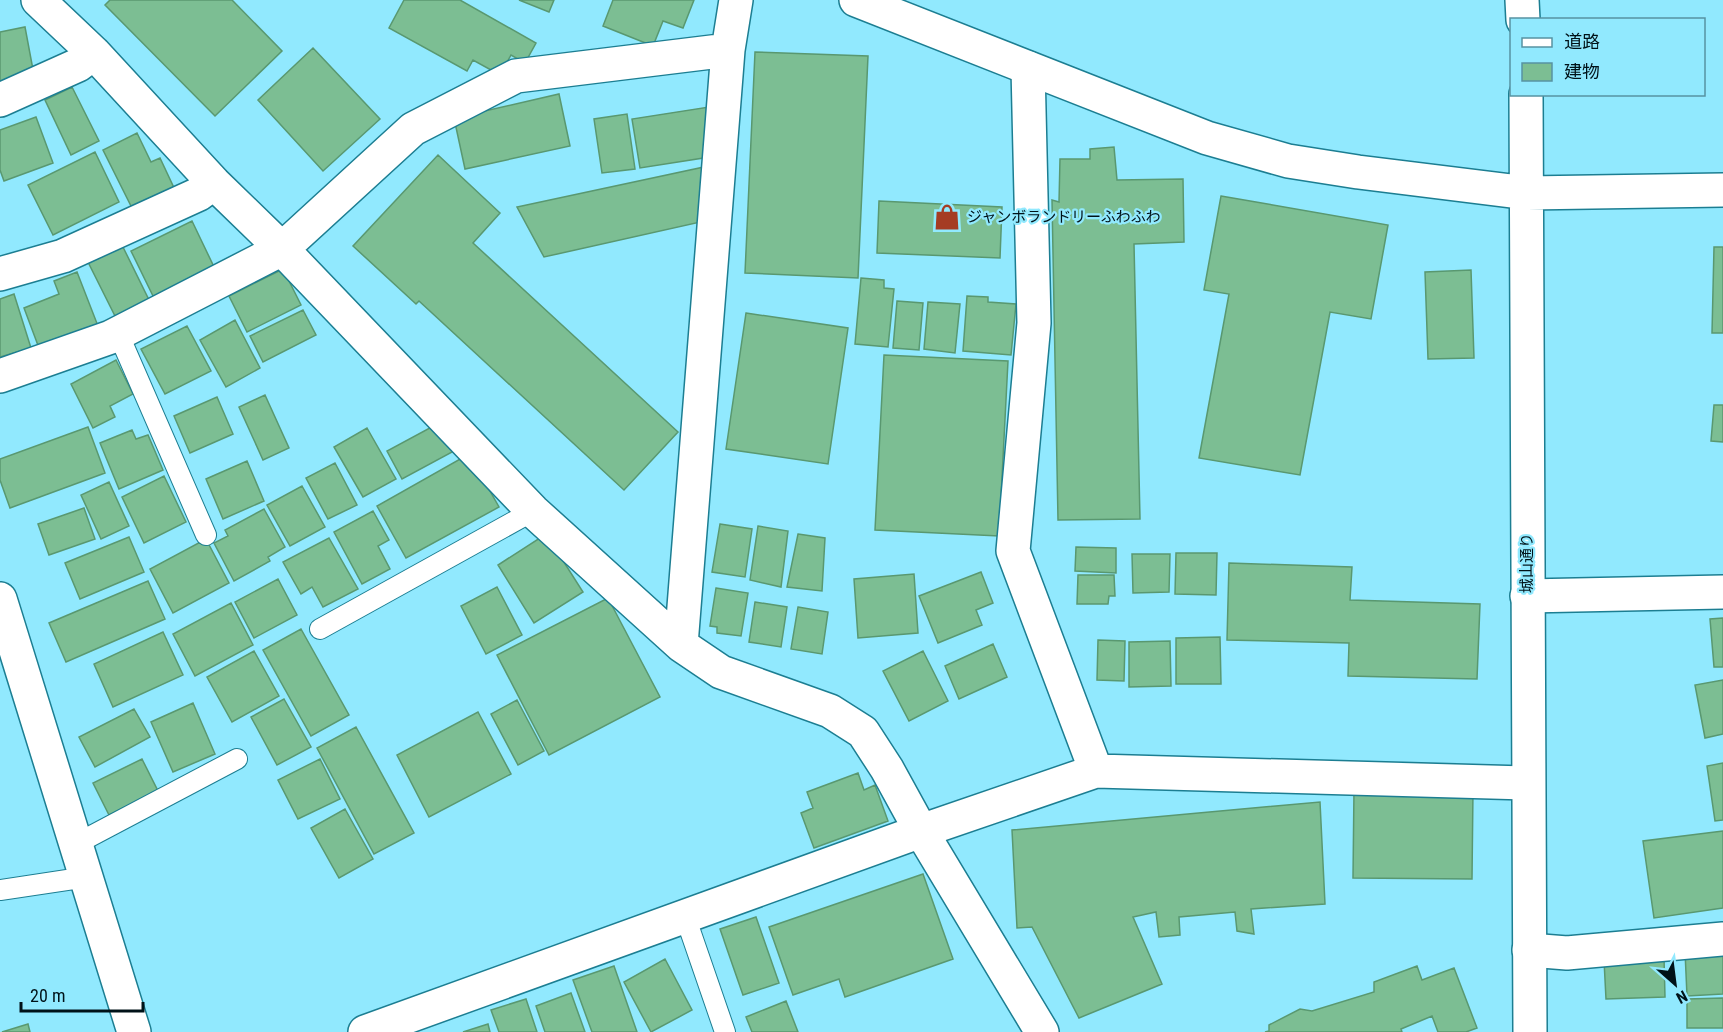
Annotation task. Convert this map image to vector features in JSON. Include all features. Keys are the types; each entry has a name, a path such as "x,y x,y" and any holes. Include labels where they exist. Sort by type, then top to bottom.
{"street":[{"path":"38,0 94,53 214,183 282,249 533,511 681,645 721,672 830,711 863,732 888,769 921,831 1042,1032"},
{"path":"681,645 728,50 736,0"},
{"path":"856,0 1207,138 1288,160 1368,174 1527,193 1723,190"},
{"path":"1522,0 1523,18"},
{"path":"0,376 118,333 282,249 413,129 516,76 728,50"},
{"path":"0,100 78,66 94,53"},
{"path":"1028,68 1034,323 1013,551 1096,771"},
{"name":"城山通り","path":"1526,96 1530,1032"},
{"path":"0,274 63,255 199,194 214,183"},
{"path":"1527,596 1723,592"},
{"path":"0,599 134,1032"},
{"path":"365,1032 921,831 1096,771 1528,783"},
{"path":"1529,950 1567,953 1723,939"}],"lane":[{"path":"118,333 206,535"},
{"path":"320,629 533,511"},
{"path":"76,844 237,759"},
{"path":"0,890 87,877"},
{"path":"685,916 725,1032"}],"building":[{"path":"110,0 232,0 282,51 215,116 105,5"},
{"path":"404,0 460,0 536,43 525,63 511,55 500,75 473,60 467,71 389,28"},
{"path":"519,0 554,0 549,12"},
{"path":"613,0 694,0 683,28 663,21 653,46 603,26"},
{"path":"25,27 34,75 0,82 0,32"},
{"path":"313,48 380,119 323,171 258,100"},
{"path":"755,52 868,56 858,278 745,273"},
{"path":"72,87 99,141 71,155 45,100"},
{"path":"559,94 570,146 465,169 454,118"},
{"path":"709,107 716,156 640,168 632,119"},
{"path":"627,114 635,169 602,173 594,119"},
{"path":"36,117 53,163 4,181 0,170 0,130"},
{"path":"137,133 151,162 160,158 175,190 133,210 103,150"},
{"path":"1114,147 1117,180 1183,179 1184,242 1134,244 1140,519 1058,520 1052,200 1059,202 1060,159 1090,159 1090,149"},
{"path":"95,152 119,202 53,235 28,185"},
{"path":"438,155 500,213 473,243 678,432 624,490 419,301 416,304 353,246"},
{"path":"704,167 705,221 544,257 517,207"},
{"path":"1221,196 1388,225 1371,319 1330,312 1300,475 1199,458 1229,294 1204,290"},
{"path":"879,201 1002,207 1000,258 877,253"},
{"path":"192,221 215,269 154,298 131,251"},
{"path":"121,243 150,302 116,318 87,260"},
{"path":"1714,247 1723,247 1723,333 1712,333"},
{"path":"283,269 301,305 247,332 229,296"},
{"path":"1471,270 1474,358 1428,359 1425,272"},
{"path":"77,272 98,326 39,348 24,308 59,294 54,281"},
{"path":"861,278 884,280 884,288 894,289 888,347 855,344"},
{"path":"14,294 31,348 0,357 0,299"},
{"path":"967,296 988,297 988,302 1016,304 1011,355 963,351"},
{"path":"897,301 923,303 919,350 893,348"},
{"path":"928,302 960,304 955,353 924,349"},
{"path":"303,310 316,335 263,362 250,336"},
{"path":"746,313 848,328 828,464 726,449"},
{"path":"235,320 260,368 226,387 200,340"},
{"path":"187,326 211,371 165,394 141,349"},
{"path":"884,355 1008,361 999,536 875,530"},
{"path":"116,360 133,394 110,406 115,417 93,428 71,384"},
{"path":"265,395 289,448 263,460 239,407"},
{"path":"217,397 233,434 190,453 174,416"},
{"path":"1714,405 1723,405 1723,442 1711,441"},
{"path":"439,423 454,451 402,479 387,451"},
{"path":"88,427 105,473 10,508 0,480 0,459"},
{"path":"367,428 396,479 363,497 334,447"},
{"path":"132,430 136,439 148,435 163,470 119,489 100,443"},
{"path":"469,454 499,507 406,558 377,506"},
{"path":"247,461 264,501 223,519 206,479"},
{"path":"335,463 357,505 328,519 306,478"},
{"path":"164,476 186,522 144,543 122,497"},
{"path":"109,482 129,526 101,539 81,495"},
{"path":"302,486 325,527 290,546 267,505"},
{"path":"84,508 95,539 49,555 38,524"},
{"path":"264,509 285,547 268,557 270,561 234,581 214,543 228,536 225,530"},
{"path":"373,511 389,540 378,546 390,569 362,584 334,532"},
{"path":"720,524 752,529 745,577 712,572"},
{"path":"758,526 788,531 781,587 750,580"},
{"path":"546,534 583,592 534,623 498,565"},
{"path":"798,534 825,538 822,591 787,587"},
{"path":"129,537 144,572 80,599 65,563"},
{"path":"329,538 358,589 323,607 312,587 301,594 283,562"},
{"path":"206,539 229,583 173,613 150,569"},
{"path":"1076,547 1116,548 1116,573 1075,571"},
{"path":"1176,553 1217,553 1216,595 1175,594"},
{"path":"1132,554 1170,554 1169,592 1133,593"},
{"path":"1229,563 1352,567 1350,600 1480,604 1477,679 1348,676 1349,643 1227,640"},
{"path":"981,572 993,603 976,610 982,625 938,643 919,596"},
{"path":"914,574 918,633 858,638 854,579"},
{"path":"1078,575 1114,575 1115,596 1109,596 1108,604 1077,604"},
{"path":"278,579 297,615 254,638 235,602"},
{"path":"148,581 165,619 66,662 49,623"},
{"path":"497,587 522,635 486,654 461,606"},
{"path":"716,588 748,593 741,636 717,633 717,627 710,626"},
{"path":"608,598 660,697 549,755 497,655"},
{"path":"755,602 787,607 781,647 749,642"},
{"path":"231,603 253,645 195,676 173,634"},
{"path":"798,607 828,612 822,654 791,649"},
{"path":"1723,618 1723,667 1714,667 1710,619"},
{"path":"301,629 349,715 311,736 263,650"},
{"path":"163,632 183,675 113,707 94,664"},
{"path":"1220,637 1221,684 1176,684 1176,638"},
{"path":"1098,640 1125,641 1124,681 1097,680"},
{"path":"1170,641 1171,686 1129,687 1129,642"},
{"path":"993,644 1007,677 959,699 945,666"},
{"path":"254,651 279,696 232,722 207,677"},
{"path":"923,651 948,701 909,721 883,671"},
{"path":"1723,680 1723,734 1705,738 1695,685"},
{"path":"284,699 311,747 277,765 251,717"},
{"path":"517,700 544,751 518,765 491,714"},
{"path":"193,703 215,754 173,772 151,722"},
{"path":"134,709 150,737 95,767 79,737"},
{"path":"478,712 511,774 429,817 397,755"},
{"path":"356,727 414,833 374,854 317,748"},
{"path":"142,759 158,791 109,815 93,783"},
{"path":"320,759 340,799 298,819 278,780"},
{"path":"1723,763 1723,820 1715,821 1707,766"},
{"path":"858,773 864,790 875,785 888,821 814,848 801,813 813,808 807,792"},
{"path":"1354,789 1473,790 1472,879 1353,878"},
{"path":"1320,802 1325,904 1251,909 1254,934 1237,931 1235,912 1179,917 1180,935 1159,937 1156,912 1133,917 1162,984 1079,1018 1032,927 1017,928 1012,830"},
{"path":"345,809 373,859 339,878 311,828"},
{"path":"1723,831 1723,908 1654,918 1643,841"},
{"path":"923,874 953,959 845,997 839,979 793,995 769,927"},
{"path":"756,917 779,983 743,995 720,929"},
{"path":"1723,949 1723,994 1687,996 1685,951"},
{"path":"1664,957 1665,997 1606,999 1604,960"},
{"path":"665,959 692,1010 651,1032 624,982"},
{"path":"614,966 637,1032 592,1032 573,980"},
{"path":"1417,966 1422,980 1454,968 1477,1028 1466,1032 1438,1032 1432,1016 1401,1029 1402,1032 1265,1032 1269,1031 1269,1025 1300,1009 1312,1011 1374,992 1374,982"},
{"path":"571,993 585,1032 545,1032 536,1006"},
{"path":"1723,998 1723,1028 1687,1028 1687,999"},
{"path":"526,999 537,1032 499,1032 491,1010"},
{"path":"786,1001 798,1032 752,1032 746,1017"},
{"path":"28,1024 30,1032 2,1032"},
{"path":"488,1024 490,1032 463,1032"}],"place":[{"name":"ジャンボランドリーふわふわ","path":"947,217"}]}
